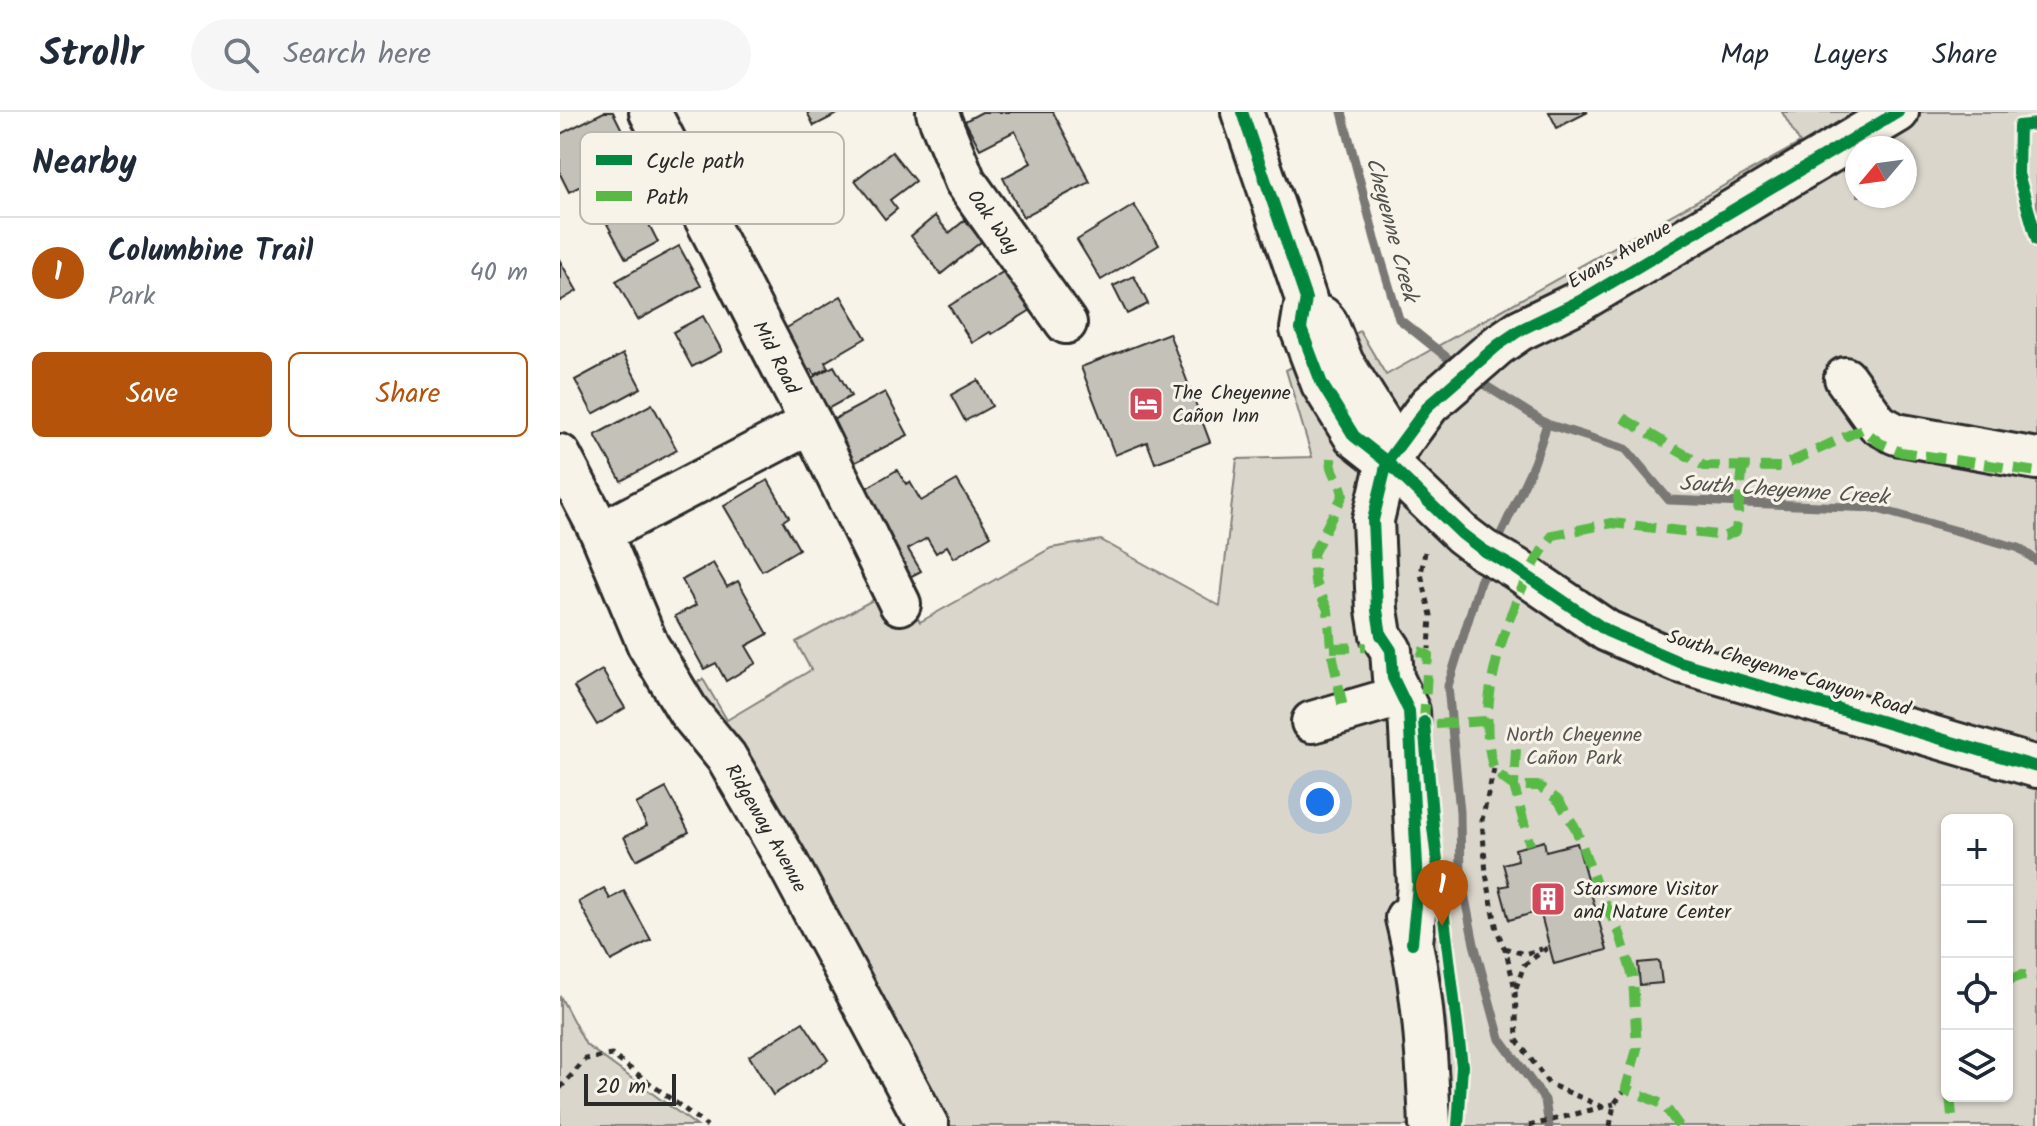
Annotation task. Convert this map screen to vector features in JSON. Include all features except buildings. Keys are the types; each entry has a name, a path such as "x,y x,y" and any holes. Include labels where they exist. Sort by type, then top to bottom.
{"street":[{"name":"Mid Road","path":"650,112 660,132"},
{"name":"Oak Way","path":"937,112 965,181 1066,323"},
{"name":"South Cheyenne Canyon Road","path":"1242,112 1304,314 1322,384 1354,436 1487,551 1607,631 1679,662 2037,767"},
{"name":"Evans Avenue","path":"1387,462 1436,399 1498,345 1520,330 1592,294 1898,112"},
{"name":"Mid Road","path":"708,224 900,604"},
{"path":"1845,378 1878,424 1896,434 2037,459"},
{"path":"601,533 811,423"},
{"name":"Ridgeway Avenue","path":"560,455 601,533 648,645 688,711 734,770 786,860 928,1126"},
{"path":"1387,462 1373,520 1377,610 1381,635 1400,671 1409,711 1418,885 1412,943 1427,1049 1430,1126"},
{"path":"1312,722 1400,671"}],"path":[{"path":"1400,671 1431,615 1421,574 1425,552"},
{"path":"1494,769 1482,820 1486,874 1497,930 1515,989 1517,1040 1549,1084 1603,1107"},
{"path":"1504,948 1524,954 1547,948 1524,965 1515,989"},
{"path":"560,1088 586,1059 612,1055 707,1126"},
{"path":"1610,1126 1614,1104 1626,1088"},
{"path":"1529,1126 1614,1104"}],"green space":[{"name":"North Cheyenne Cañon Park","path":"1782,112 2037,112 2037,1126 944,1126 691,685 703,679 727,720 811,670 796,642 900,585 920,622 1051,548 1101,540 1220,606 1237,459 1312,457 1286,370 1360,331 1386,375 1800,143"},
{"path":"560,996 586,1045 697,1126 560,1126"}],"waterway":[{"name":"Cheyenne Creek","path":"1342,112 1399,319 1460,368"},
{"name":"South Cheyenne Creek","path":"1475,379 1547,424 1626,449 1669,500 1874,508 2019,548 2037,561"},
{"path":"1495,547 1534,463 1547,424"},
{"path":"1488,565 1448,686 1460,812 1461,878 1474,944 1500,1039 1545,1100 1549,1126"}],"marked path":[{"path":"1623,418 1704,466 1780,467 1862,429 1880,443 1901,452 2037,472"},
{"path":"1331,458 1343,495 1313,554 1315,582 1328,610 1331,648 1344,713"},
{"path":"1679,1126 1664,1105 1626,1088 1637,1049 1633,977 1620,934 1597,887 1576,829 1559,801 1539,786 1514,786 1494,768 1487,727 1489,699 1494,669 1513,608 1539,555 1553,535 1612,523 1725,536 1736,531 1743,465"},
{"path":"1331,648 1366,647"},
{"path":"1418,651 1428,655 1424,722 1487,721"},
{"path":"1516,749 1514,786 1530,845"},
{"path":"2013,979 2022,975 2037,976"},
{"path":"1951,1102 1953,1126"}],"cycle path":[{"path":"1242,112 1306,299 1301,329 1322,384 1354,436 1387,462 1462,534 1607,631 1679,662 2037,767"},
{"path":"1412,943 1418,885 1409,711 1393,678 1391,650 1381,635 1377,610 1373,520 1387,462 1429,405 1498,345 1520,330 1580,301 1898,112"},
{"path":"2037,124 2019,126 2018,174 2037,240"},
{"path":"1424,722 1433,827 1462,1066 1458,1126"}],"place":[{"name":"The Cheyenne Cañon Inn","path":"1146,404"},
{"name":"Starsmore Visitor and Nature Center","path":"1548,899"},
{"name":"Columbine Trail","path":"1442,926"}]}
